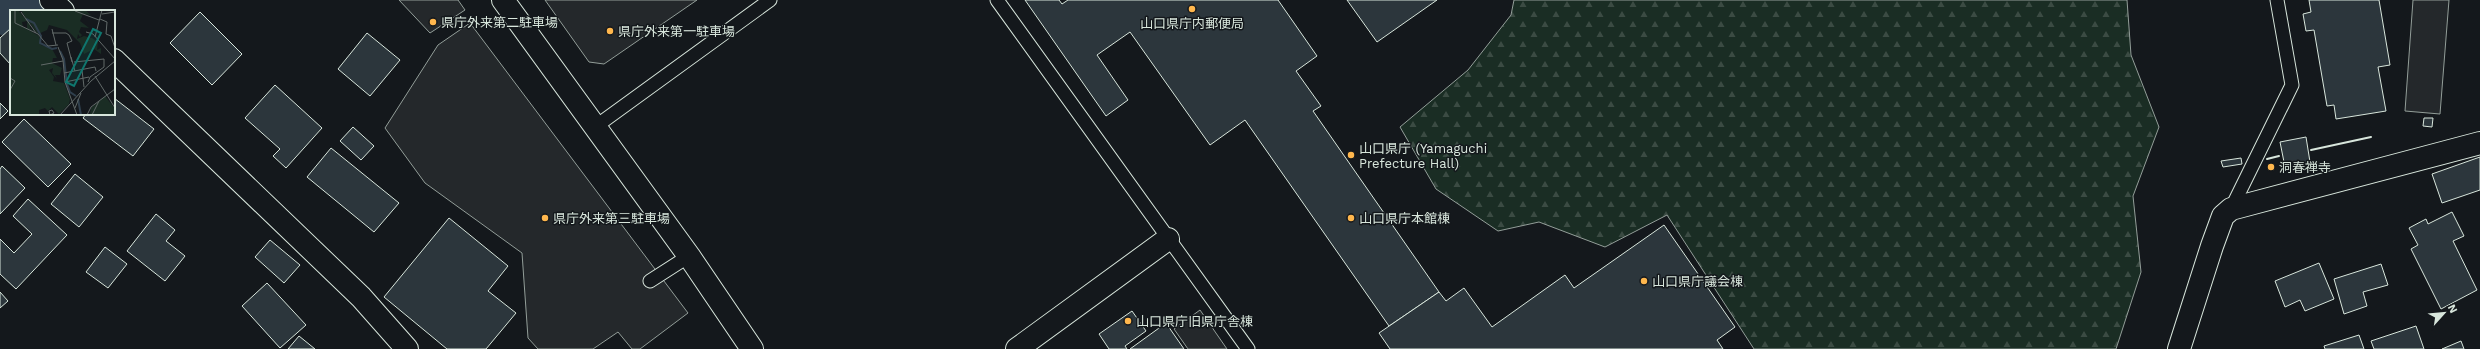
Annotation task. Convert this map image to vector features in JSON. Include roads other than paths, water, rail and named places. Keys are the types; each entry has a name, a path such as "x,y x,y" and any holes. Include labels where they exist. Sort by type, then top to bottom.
{"street":[{"path":"503,0 689,256 752,349"},
{"path":"115,61 361,297 406,349"},
{"path":"2179,349 2223,216 2231,209 2480,143"},
{"path":"1017,349 1168,240"}],"lane":[{"path":"595,127 770,0"},
{"path":"997,0 1168,240 1248,349"},
{"path":"2231,209 2292,85 2277,0"},
{"path":"650,281 689,256"}],"waterway":[{"path":"12,10 26,0"}],"place":[{"name":"山口県庁内郵便局","path":"1192,9"},
{"name":"県庁外来第二駐車場","path":"433,22"},
{"name":"県庁外来第一駐車場","path":"610,31"},
{"name":"山口県庁 (Yamaguchi Prefecture Hall)","path":"1351,155"},
{"name":"洞春禅寺","path":"2271,167"},
{"name":"県庁外来第三駐車場","path":"545,218"},
{"name":"山口県庁本館棟","path":"1351,218"},
{"name":"山口県庁議会棟","path":"1644,281"},
{"name":"山口県庁旧県庁舎棟","path":"1128,321"}]}
